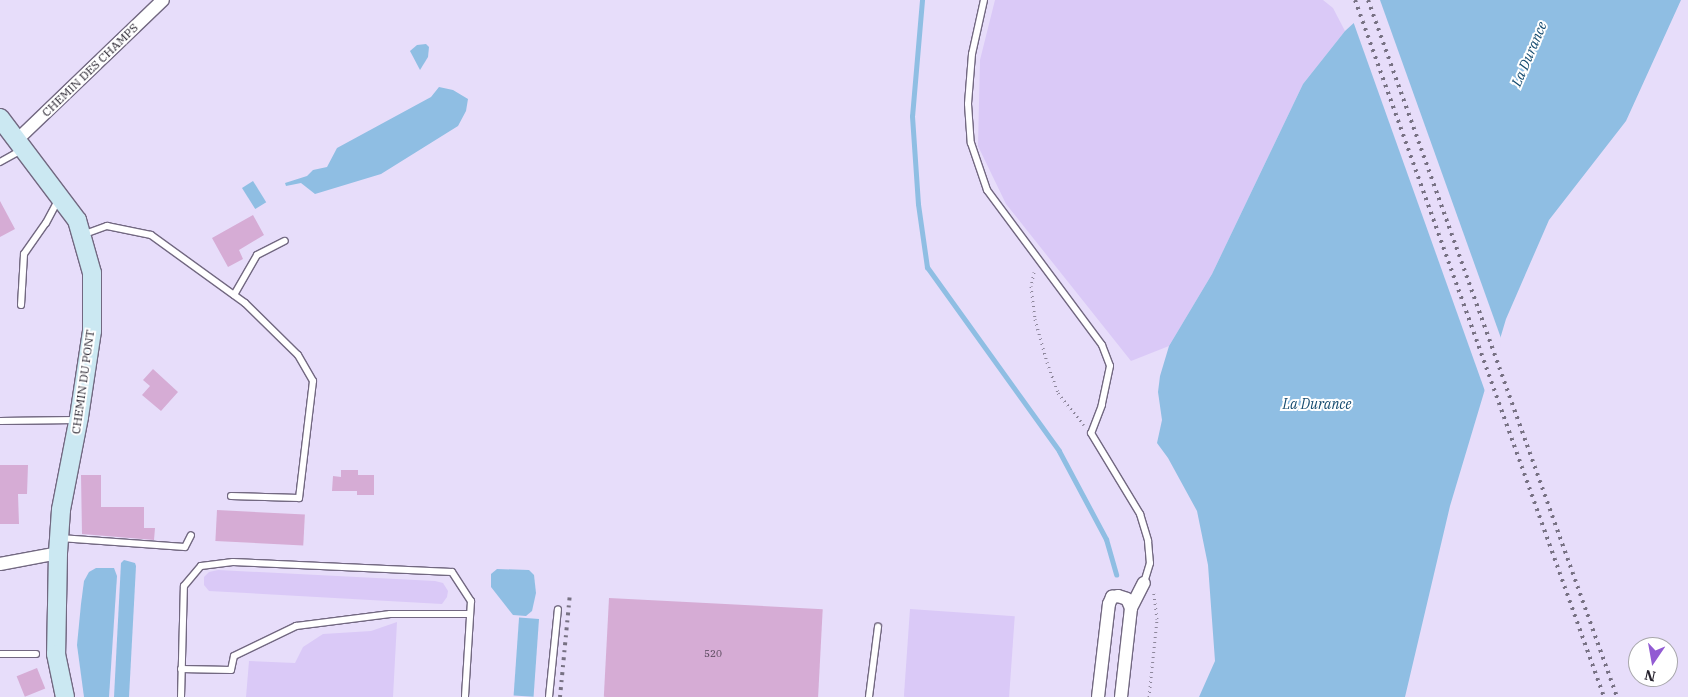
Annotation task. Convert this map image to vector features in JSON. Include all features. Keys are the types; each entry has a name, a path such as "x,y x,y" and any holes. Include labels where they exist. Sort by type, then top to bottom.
{"street":[{"name":"CHEMIN DES CHAMPS","path":"20,144 162,0"},
{"name":"CHEMIN DU PONT","path":"0,118 77,220 92,273 92,332 79,420 62,510 59,546 56,654 65,697"},
{"path":"0,564 59,546"},
{"path":"1131,608 1149,587"},
{"path":"1098,697 1109,604 1112,597 1118,596 1127,599 1131,608 1121,697"}],"lane":[{"path":"984,0 972,54 968,104 972,143 987,190 1102,345 1110,366 1102,405 1091,433 1140,514 1148,541 1150,563 1149,587"},
{"path":"0,162 20,144"},
{"path":"21,305 24,254 46,223 60,196"},
{"path":"81,235 107,226 151,235 234,295 298,354 313,381 299,498 231,496"},
{"path":"234,295 257,255 285,241"},
{"path":"0,421 79,420"},
{"path":"59,546 185,546 192,535"},
{"path":"180,697 184,586 201,566 234,562 452,572 471,601 465,697"},
{"path":"549,697 558,609"},
{"path":"181,669 231,670 234,656 296,626 390,614 470,614"},
{"path":"869,697 878,627"},
{"path":"0,654 36,654"}],"path":[{"path":"1037,256 1031,286 1035,319 1047,362 1058,393 1091,433"},
{"path":"1149,587 1157,619 1149,697"}],"shaded area":[{"path":"995,0 1323,0 1333,8 1345,31 1303,84 1212,274 1169,346 1131,361 1006,204 978,146 980,60"},
{"path":"218,570 435,581 443,583 448,591 447,597 442,604 209,591 204,585 204,577 209,572"},
{"path":"910,609 1015,616 1009,697 904,697"},
{"path":"397,622 393,697 246,697 249,661 295,663 303,647 323,634 371,631"}],"water":[{"name":"La Durance","path":"1379,0 1681,0 1626,121 1549,220 1506,319 1450,506 1405,697 1199,697 1215,661 1208,565 1197,511 1168,458 1157,443 1162,420 1158,392 1160,376 1169,346 1212,274 1303,84 1345,31"},
{"path":"426,44 429,47 428,57 420,70 410,51 417,45"},
{"path":"439,87 453,90 468,99 466,111 458,126 381,174 315,194 301,183 286,186 285,183 307,176 313,170 327,167 337,148 431,97"},
{"path":"253,181 266,202 255,209 242,188"},
{"path":"124,560 135,563 136,566 129,697 114,697 121,563"},
{"path":"96,568 114,568 117,576 109,697 84,697 77,645 84,581 89,572"},
{"path":"497,569 529,570 534,575 536,593 532,611 526,616 513,615 491,587 491,574"},
{"path":"519,618 539,619 534,697 514,695"}],"pier":[{"path":"1375,0 1380,0 1502,341 1486,394 1353,21"}],"building":[{"path":"0,201 15,229 0,237"},
{"path":"253,215 264,235 239,250 243,259 228,267 212,238"},
{"path":"153,369 178,392 161,411 142,395 150,386 143,380"},
{"path":"0,465 28,465 27,494 18,494 19,524 0,524"},
{"path":"341,470 358,470 358,475 374,475 374,495 357,495 357,491 332,491 333,476 341,477"},
{"path":"81,475 101,475 101,507 144,507 144,528 155,528 154,540 82,534"},
{"path":"217,510 305,515 303,546 215,541"},
{"path":"609,598 823,609 818,697 604,697"},
{"path":"37,668 45,688 25,697 17,676"}],"waterway":[{"path":"922,0 912,116 918,204 927,267 1059,451 1106,539 1116,575"}],"railway":[{"path":"1355,0 1604,697"},
{"path":"1368,0 1617,697"},
{"path":"560,697 570,593"}]}
